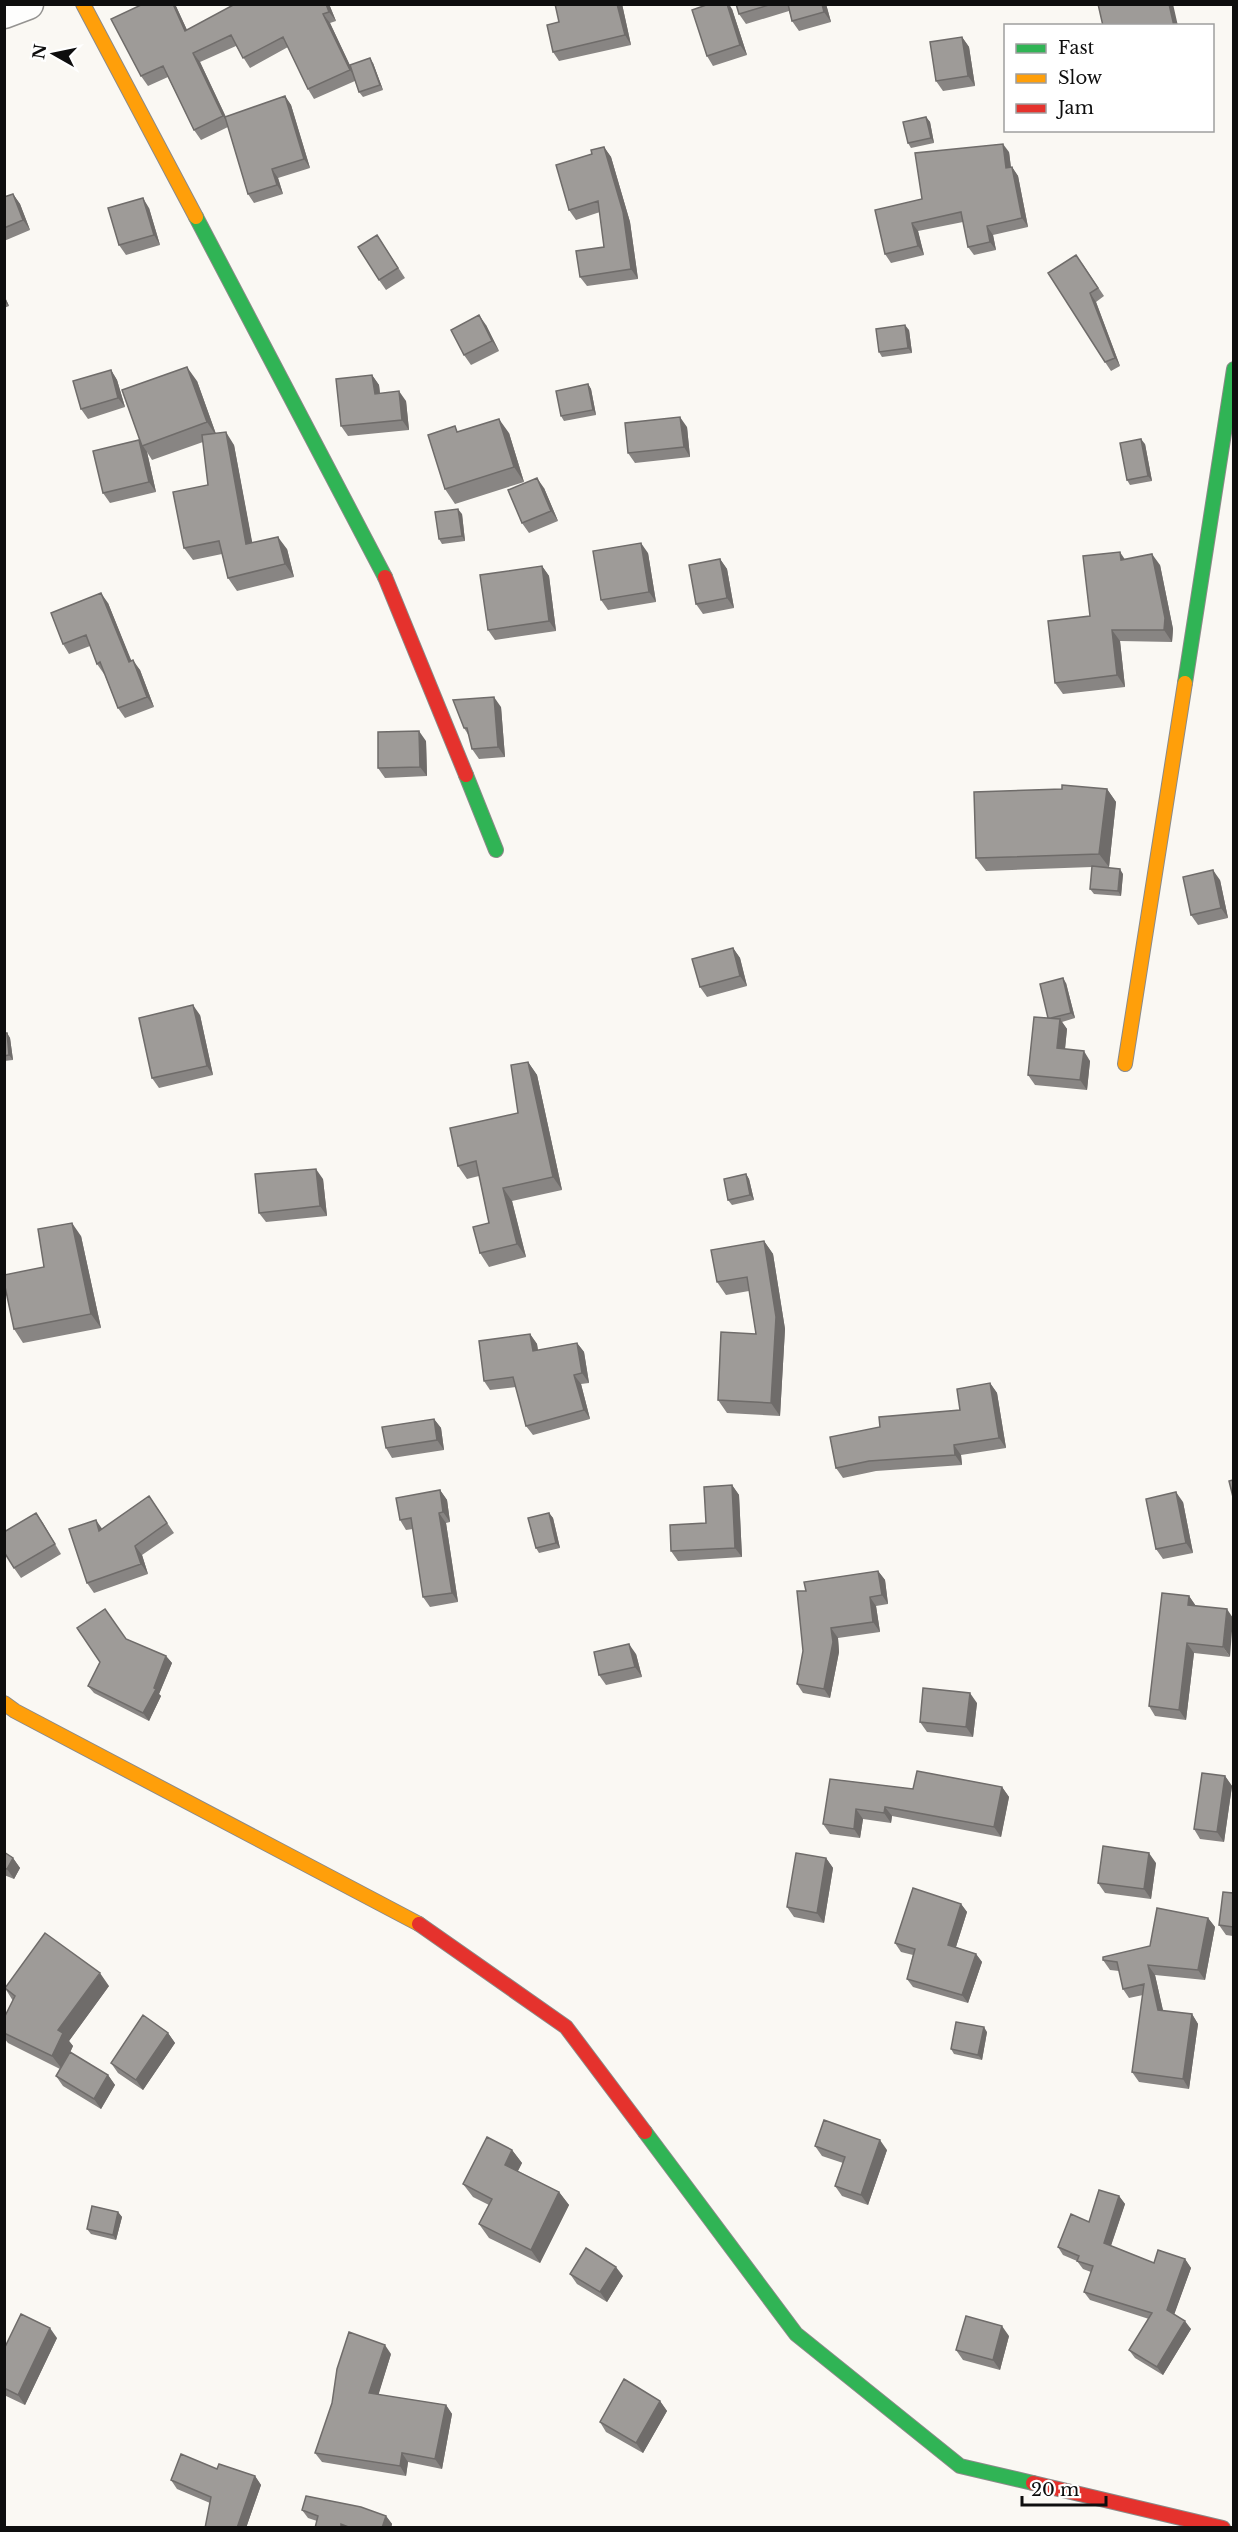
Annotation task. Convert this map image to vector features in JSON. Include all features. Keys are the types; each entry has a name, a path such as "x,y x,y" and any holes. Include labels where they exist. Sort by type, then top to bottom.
{"street":[{"path":"4,13 28,4"},
{"path":"83,4 384,574 496,850"},
{"path":"1125,1064 1233,369"},
{"path":"4,1703 15,1711 410,1918 566,2026 796,2334 960,2466 1223,2528"}],"building":[{"path":"143,4 173,4 185,31 235,4 326,4 329,12 323,14 350,70 308,89 283,37 243,58 231,35 193,53 223,116 194,130 163,66 141,76 111,19"},
{"path":"555,4 617,4 625,35 553,52 547,25 559,22"},
{"path":"709,4 727,4 740,45 707,56 692,10"},
{"path":"736,4 772,4 739,14"},
{"path":"788,4 822,4 824,12 792,21"},
{"path":"1098,4 1169,4 1174,24 1103,24"},
{"path":"962,37 968,76 936,81 930,42"},
{"path":"370,58 380,85 359,92 350,65"},
{"path":"285,96 304,159 272,169 277,185 248,194 225,117"},
{"path":"926,117 931,138 908,143 903,122"},
{"path":"1003,144 1006,168 1012,167 1022,218 987,226 990,242 968,247 961,212 912,223 918,246 885,254 875,210 922,199 915,153"},
{"path":"604,147 623,212 631,269 580,277 576,251 604,247 598,201 569,210 556,165 592,154 591,150"},
{"path":"13,194 23,220 4,228 4,197"},
{"path":"143,198 154,235 119,245 108,208"},
{"path":"377,235 398,268 379,280 358,247"},
{"path":"1076,255 1098,288 1090,293 1115,358 1105,362 1048,273"},
{"path":"479,315 492,341 464,355 451,330"},
{"path":"905,325 908,348 879,352 876,329"},
{"path":"187,367 207,422 142,446 122,390"},
{"path":"111,370 118,398 81,409 73,381"},
{"path":"372,375 375,394 399,391 402,420 341,426 336,379"},
{"path":"588,384 593,410 561,416 556,391"},
{"path":"680,417 684,447 628,453 625,423"},
{"path":"499,419 514,467 445,489 428,435 455,426 457,432"},
{"path":"226,432 246,544 278,537 285,564 228,578 219,541 184,548 173,492 208,485 202,435"},
{"path":"1141,439 1148,476 1127,480 1120,443"},
{"path":"139,440 149,482 103,493 93,451"},
{"path":"537,478 551,511 522,523 508,490"},
{"path":"458,509 462,536 439,539 435,512"},
{"path":"641,543 649,592 601,600 593,551"},
{"path":"1120,552 1121,560 1152,554 1165,618 1164,630 1112,630 1117,675 1055,683 1048,621 1090,616 1083,556"},
{"path":"720,559 727,598 696,604 689,565"},
{"path":"542,566 549,621 488,630 480,575"},
{"path":"101,593 129,662 133,660 147,697 118,708 100,662 97,664 86,635 63,644 51,613"},
{"path":"494,697 498,747 472,749 467,728 464,728 453,700"},
{"path":"419,731 420,767 378,768 378,732"},
{"path":"1062,785 1107,789 1099,854 976,858 974,792 1062,789"},
{"path":"1092,866 1120,869 1118,891 1090,889"},
{"path":"1213,870 1221,908 1191,915 1183,877"},
{"path":"733,948 740,976 700,987 692,959"},
{"path":"1063,978 1071,1013 1048,1018 1040,984"},
{"path":"193,1005 207,1066 152,1078 139,1018"},
{"path":"1034,1017 1060,1019 1057,1048 1084,1051 1080,1080 1028,1075"},
{"path":"4,1033 7,1033 9,1055 4,1056"},
{"path":"528,1062 553,1177 503,1188 517,1244 480,1253 473,1227 489,1223 476,1161 458,1166 450,1128 518,1113 511,1065"},
{"path":"316,1169 320,1206 259,1213 255,1174"},
{"path":"746,1174 750,1195 728,1200 724,1179"},
{"path":"72,1223 91,1314 14,1329 4,1275 44,1267 38,1229"},
{"path":"764,1241 776,1317 771,1403 718,1400 721,1332 756,1334 747,1277 717,1282 711,1250"},
{"path":"530,1334 533,1351 577,1343 582,1373 574,1375 584,1410 526,1426 513,1377 484,1381 479,1341"},
{"path":"990,1383 999,1438 954,1445 955,1455 869,1461 836,1468 830,1437 880,1427 879,1417 960,1410 957,1389"},
{"path":"434,1419 437,1440 386,1448 382,1427"},
{"path":"1233,1480 1233,1497 1229,1481"},
{"path":"732,1485 735,1548 671,1551 670,1525 706,1523 704,1487"},
{"path":"440,1490 443,1512 439,1513 452,1593 423,1597 411,1518 400,1520 396,1498"},
{"path":"1176,1492 1186,1543 1156,1549 1146,1499"},
{"path":"149,1496 167,1523 135,1546 141,1564 87,1583 69,1529 96,1520 99,1531"},
{"path":"36,1513 55,1544 14,1568 4,1552 4,1532"},
{"path":"549,1513 556,1543 536,1548 528,1518"},
{"path":"878,1571 882,1595 870,1597 873,1622 831,1628 833,1642 824,1689 797,1684 803,1651 797,1591 806,1591 804,1582"},
{"path":"1162,1593 1189,1596 1188,1605 1227,1609 1223,1647 1187,1643 1179,1710 1149,1706"},
{"path":"105,1609 126,1639 166,1656 154,1688 156,1689 143,1713 88,1686 100,1662 77,1628"},
{"path":"629,1644 635,1667 599,1675 594,1652"},
{"path":"923,1688 970,1693 966,1727 920,1722"},
{"path":"917,1771 1002,1787 994,1827 885,1807 884,1813 856,1809 854,1829 823,1824 830,1779 913,1789"},
{"path":"1202,1773 1225,1776 1217,1832 1194,1829"},
{"path":"1103,1846 1149,1853 1144,1889 1098,1883"},
{"path":"4,1852 13,1858 7,1869 4,1868"},
{"path":"796,1853 826,1858 817,1913 787,1907"},
{"path":"913,1888 961,1904 948,1945 976,1954 962,1995 907,1979 915,1949 895,1943"},
{"path":"1223,1892 1233,1893 1233,1927 1219,1925"},
{"path":"1157,1908 1208,1918 1198,1970 1148,1965 1158,2010 1192,2014 1183,2079 1132,2072 1144,1984 1123,1989 1117,1962 1103,1960 1103,1957 1150,1946"},
{"path":"45,1933 100,1973 58,2030 63,2033 52,2056 4,2033 4,2018 15,1996 5,1988"},
{"path":"143,2015 168,2033 136,2080 111,2063"},
{"path":"956,2022 984,2027 978,2055 951,2049"},
{"path":"70,2052 108,2075 94,2099 56,2076"},
{"path":"824,2120 880,2140 861,2195 835,2186 845,2157 815,2146"},
{"path":"487,2137 512,2150 505,2165 559,2192 531,2250 479,2224 492,2199 463,2184"},
{"path":"1099,2190 1119,2196 1104,2243 1154,2263 1158,2250 1185,2259 1167,2310 1185,2321 1157,2367 1129,2350 1152,2313 1084,2292 1093,2266 1077,2261 1079,2256 1058,2247 1071,2214 1089,2222"},
{"path":"92,2206 118,2212 113,2235 87,2229"},
{"path":"586,2248 616,2267 600,2292 570,2274"},
{"path":"21,2314 50,2328 18,2395 4,2388 4,2349"},
{"path":"966,2316 1002,2326 993,2360 956,2350"},
{"path":"349,2332 385,2345 369,2393 446,2405 435,2459 402,2453 400,2466 315,2453 332,2403 337,2369"},
{"path":"624,2379 660,2401 636,2443 600,2422"},
{"path":"181,2454 217,2469 219,2464 255,2476 237,2528 205,2528 211,2497 171,2480"},
{"path":"306,2496 361,2507 386,2516 382,2528 351,2528 341,2524 341,2528 315,2528 318,2516 302,2510"}],"traffic: fast":[{"path":"196,217 385,577"},
{"path":"1185,683 1234,369"},
{"path":"466,775 496,850"},
{"path":"645,2132 796,2334 960,2466 1033,2483"}],"traffic: slow":[{"path":"83,4 196,217"},
{"path":"1125,1064 1185,683"},
{"path":"4,1703 15,1711 419,1924"}],"traffic: jam":[{"path":"385,577 466,775"},
{"path":"419,1924 566,2027 645,2132"},
{"path":"1033,2483 1223,2528"}]}
